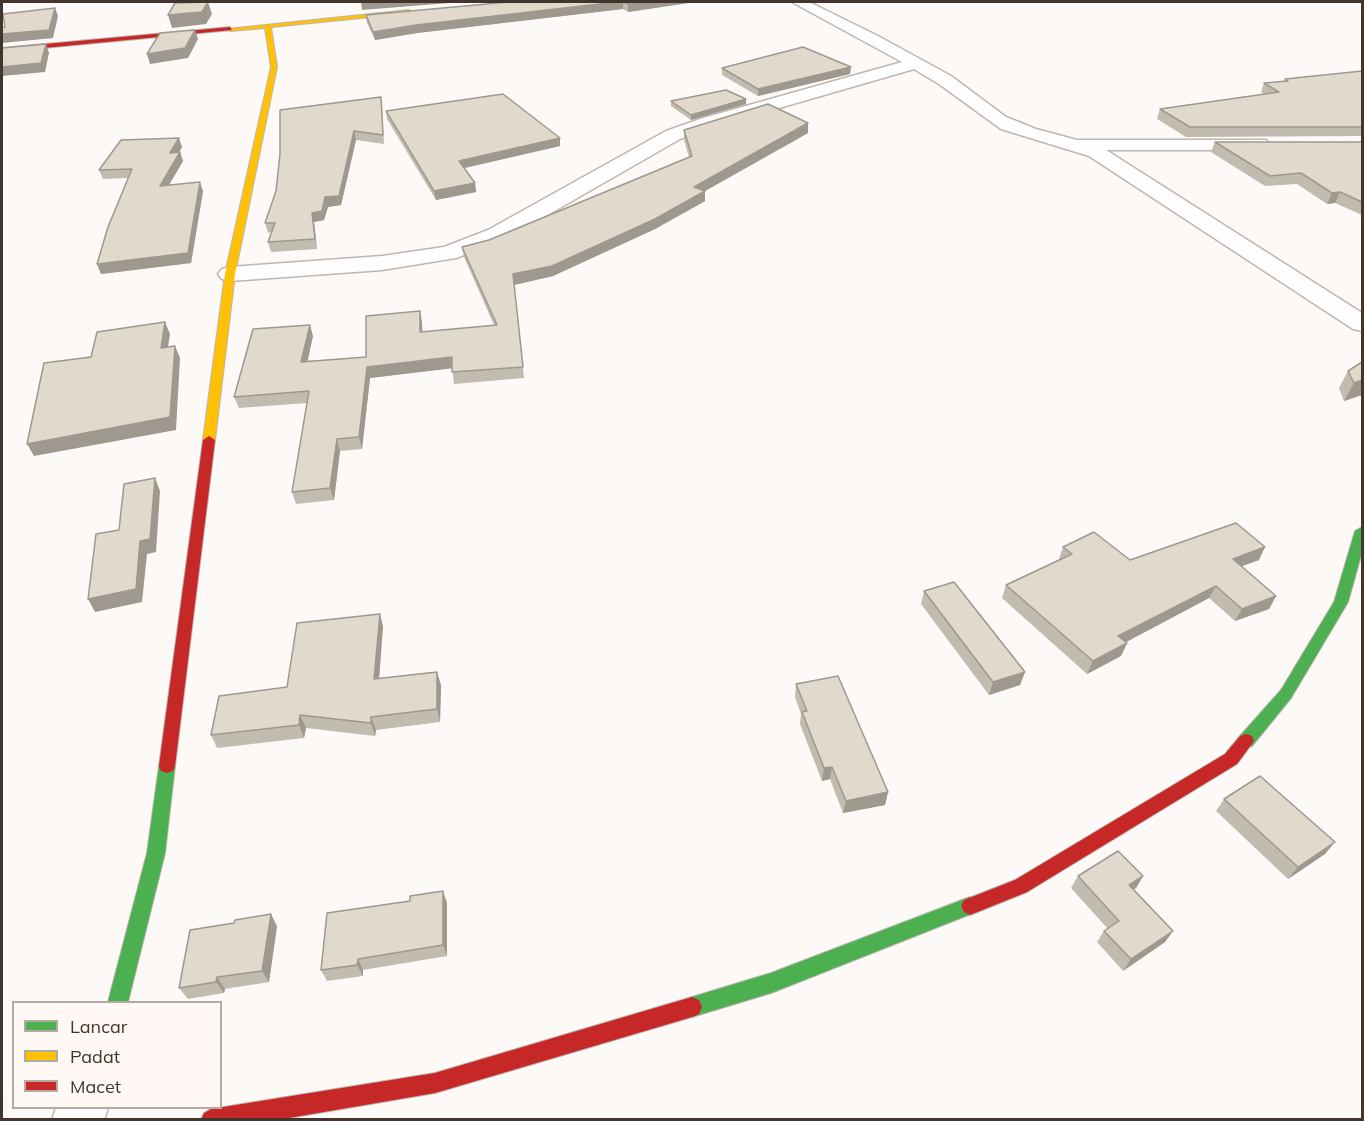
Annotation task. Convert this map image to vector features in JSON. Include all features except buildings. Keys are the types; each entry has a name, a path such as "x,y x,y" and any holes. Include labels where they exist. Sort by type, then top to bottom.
{"street":[{"path":"800,2 946,81 1003,123 1022,131 1077,144 1113,162 1362,324"},
{"path":"2,50 428,11"},
{"path":"118,1001 156,853 230,274 274,67 268,25"},
{"path":"230,274 382,263 448,253 496,235 673,135 915,63"},
{"path":"1077,144 1279,144"},
{"path":"211,1119 435,1083 771,983 1021,886 1231,759 1286,694 1341,602 1362,531"}],"traffic: fast":[{"path":"1246,741 1286,694 1341,602 1362,531"},
{"path":"118,1001 156,853 167,766"},
{"path":"692,1007 771,983 970,906"}],"traffic: slow":[{"path":"230,29 409,12"},
{"path":"209,440 230,274 274,67 268,25"}],"traffic: jam":[{"path":"2,50 230,29"},
{"path":"167,766 209,440"},
{"path":"970,906 1021,886 1231,759 1246,741"},
{"path":"211,1120 435,1083 692,1007"}]}
